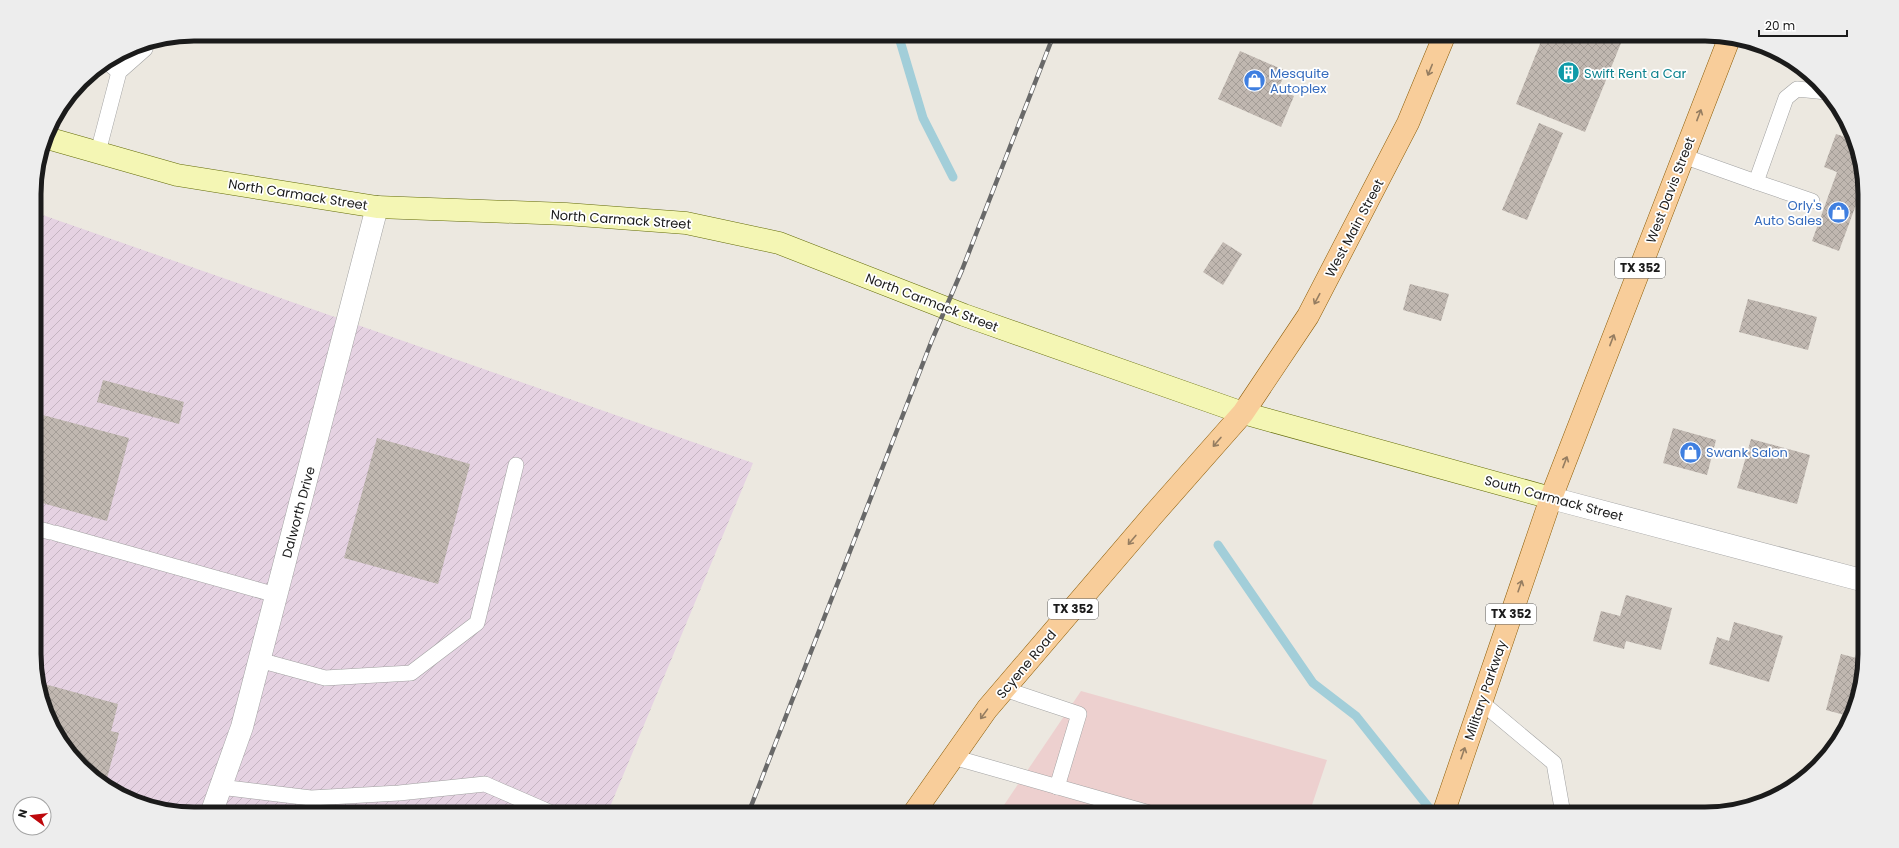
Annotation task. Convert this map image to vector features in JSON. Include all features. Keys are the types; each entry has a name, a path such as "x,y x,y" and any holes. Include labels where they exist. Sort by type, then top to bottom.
{"main road":[{"name":"West Main Street","path":"1243,413 1308,316 1408,124 1442,41"},
{"name":"West Davis Street","path":"1551,498 1728,43"},
{"name":"Scyene Road","path":"918,807 987,709 1148,521 1243,413"},
{"name":"Military Parkway","path":"1445,807 1551,498"}],"street":[{"name":"North Carmack Street","path":"52,139 177,175 377,207 566,214 686,223 779,243 964,315 1243,413"},
{"name":"Dalworth Drive","path":"213,807 242,727 377,207"},
{"name":"South Carmack Street","path":"1243,413 1551,498 1858,580"}],"lane":[{"path":"98,152 119,72 145,49"},
{"path":"111,66 119,72"},
{"path":"1756,182 1786,98 1797,89 1818,91"},
{"path":"1683,156 1812,201"},
{"path":"260,660 325,678 411,673 477,623 516,465"},
{"path":"41,530 276,595"},
{"path":"1004,689 1079,714 1057,787"},
{"path":"1481,702 1554,763 1562,807"},
{"path":"953,757 1128,807"},
{"path":"220,787 311,798 399,793 485,784 538,807"}],"shaded area":[{"path":"41,214 753,463 610,807 184,807 145,799 126,791 109,781 93,769 79,755 57,722 49,703 42,674"},
{"path":"1081,691 1327,760 1311,807 1003,807"}],"building":[{"name":"Swift Rent a Car","path":"1541,41 1616,41 1621,43 1585,132 1516,104"},
{"name":"Mesquite Autoplex","path":"1240,51 1286,71 1278,89 1294,96 1281,127 1218,99"},
{"path":"1539,123 1563,133 1527,220 1502,210"},
{"name":"Orly's Auto Sales","path":"1836,134 1847,138 1853,155 1857,174 1858,199 1839,251 1812,241 1837,172 1824,167"},
{"path":"1223,242 1242,254 1223,285 1203,272"},
{"path":"1410,284 1449,294 1441,321 1403,310"},
{"path":"1748,299 1817,317 1808,350 1739,332"},
{"path":"103,380 184,402 179,424 97,402"},
{"path":"41,415 129,438 107,521 41,503"},
{"name":"Swank Salon","path":"1673,428 1716,440 1707,475 1663,463"},
{"path":"377,438 470,464 438,584 344,558"},
{"path":"1751,439 1810,455 1797,504 1737,488"},
{"path":"1626,595 1672,608 1661,650 1626,641 1624,649 1593,641 1601,611 1620,616"},
{"path":"1734,622 1783,636 1769,682 1709,664 1717,637 1729,641"},
{"path":"1841,654 1858,658 1857,674 1853,693 1845,715 1826,710"},
{"path":"44,684 118,704 111,731 119,733 107,779 93,769 79,755 67,739 57,722 49,703"}],"waterway":[{"path":"900,41 923,118 953,177"},
{"path":"1218,545 1313,683 1356,716 1428,807"}],"railway":[{"path":"751,807 932,340 962,270 1051,41"}],"place":[{"name":"Swift Rent a Car","path":"1568,73"},
{"name":"Mesquite Autoplex","path":"1254,80"},
{"name":"Orly's Auto Sales","path":"1838,212"},
{"name":"Swank Salon","path":"1690,452"}]}
